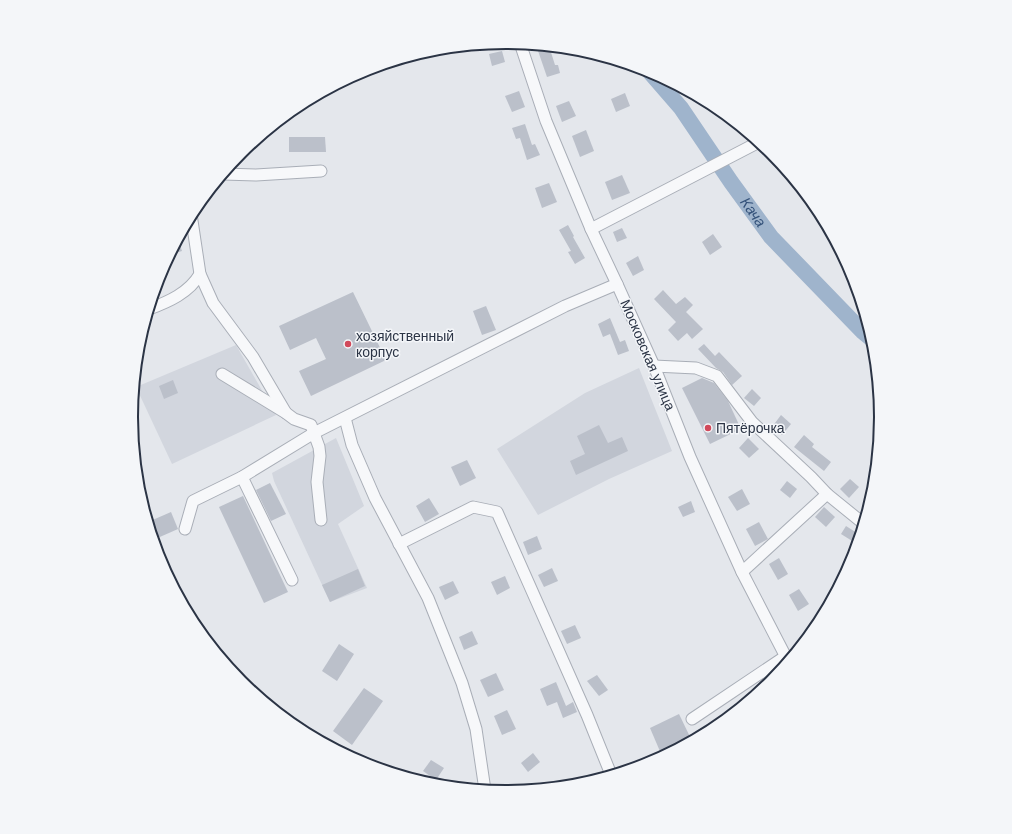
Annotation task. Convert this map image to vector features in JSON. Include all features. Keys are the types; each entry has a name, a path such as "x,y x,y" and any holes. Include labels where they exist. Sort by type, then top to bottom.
{"street":[{"name":"Московская улица","path":"522,50 546,121 591,229 654,366 690,457 742,572 786,657"},
{"path":"591,229 754,145"},
{"path":"229,174 321,171"},
{"path":"193,224 200,274 213,303 253,358 286,413"},
{"path":"156,307 185,291 196,281 200,274"},
{"path":"185,528 193,501 242,477 314,433 565,306 617,284"},
{"path":"654,366 696,368 717,376 752,422 827,494 859,520"},
{"path":"222,374 294,419 311,425 320,456 316,482 321,520"},
{"path":"345,418 352,445 375,498 428,598 471,709 476,729 483,784"},
{"path":"242,477 292,580"},
{"path":"742,572 827,494"},
{"path":"399,544 473,507 497,512 587,715 609,770"},
{"path":"692,719 779,664"}],"shaded area":[{"path":"236,345 276,415 172,464 139,393 140,385"},
{"path":"639,368 672,451 609,479 538,515 497,449 585,393"},
{"path":"336,438 364,506 338,524 367,588 330,602 274,481 272,473"}],"building":[{"path":"502,51 505,62 492,66 489,54"},
{"path":"538,51 551,52 555,65 558,65 560,73 547,77"},
{"path":"519,91 525,107 512,112 505,96"},
{"path":"625,93 630,106 616,112 611,99"},
{"path":"569,101 576,116 562,122 556,106"},
{"path":"525,124 532,145 535,144 540,155 527,160 520,138 516,139 512,128"},
{"path":"586,130 594,151 580,157 572,136"},
{"path":"289,137 325,137 326,152 289,152"},
{"path":"622,175 630,193 612,200 605,182"},
{"path":"549,183 557,202 542,208 535,188"},
{"path":"568,225 585,258 575,264 568,252 571,251 559,230"},
{"path":"622,228 627,238 617,242 613,232"},
{"path":"713,234 722,247 710,255 702,242"},
{"path":"180,246 182,251 177,253"},
{"path":"638,256 644,270 633,276 626,263"},
{"path":"663,290 676,304 685,297 693,305 686,312 703,329 692,339 687,333 678,341 668,330 676,322 654,299"},
{"name":"хозяйственный корпус","path":"353,292 386,360 311,396 299,371 326,359 316,338 290,350 279,326"},
{"path":"486,306 496,330 482,335 473,311"},
{"path":"610,318 620,342 625,340 629,351 618,355 610,334 603,337 598,324"},
{"path":"704,344 715,356 719,352 742,376 732,385 723,372 716,368 698,349"},
{"path":"702,378 714,383 728,401 741,429 710,444 682,388"},
{"path":"173,380 178,393 164,399 159,386"},
{"path":"752,389 761,398 754,406 744,398"},
{"path":"781,415 791,424 782,435 772,427"},
{"path":"599,425 608,443 622,437 628,451 576,475 570,461 585,454 577,436"},
{"path":"804,435 814,444 812,447 831,462 824,471 794,447"},
{"path":"748,438 759,449 749,458 739,448"},
{"path":"467,460 476,478 460,486 451,467"},
{"path":"850,479 859,487 849,498 840,489"},
{"path":"787,481 797,489 790,498 780,490"},
{"path":"270,483 286,514 271,521 256,490"},
{"path":"742,489 750,504 737,511 728,497"},
{"path":"243,496 288,592 264,603 219,507"},
{"path":"429,498 439,514 425,522 416,506"},
{"path":"691,501 695,512 683,517 678,507"},
{"path":"824,507 835,517 826,527 815,517"},
{"path":"171,512 178,529 159,537 153,520"},
{"path":"759,522 768,539 755,546 746,529"},
{"path":"846,526 855,532 852,541 841,534"},
{"path":"537,536 542,549 528,555 523,542"},
{"path":"779,558 788,574 778,580 769,564"},
{"path":"552,568 558,581 544,587 538,575"},
{"path":"358,569 365,586 330,602 322,585"},
{"path":"505,576 510,588 497,595 491,582"},
{"path":"453,581 459,593 445,600 439,587"},
{"path":"799,589 809,604 798,611 789,595"},
{"path":"575,625 581,638 567,644 561,631"},
{"path":"472,631 478,644 464,650 459,637"},
{"path":"339,644 354,654 337,681 322,671"},
{"path":"496,673 504,690 488,697 480,680"},
{"path":"597,675 608,690 599,696 587,681"},
{"path":"556,682 566,706 573,702 577,712 563,718 557,702 547,706 540,689"},
{"path":"364,688 383,701 352,745 333,731"},
{"path":"507,710 516,729 502,735 494,716"},
{"path":"679,714 690,736 660,751 650,728"},
{"path":"533,753 540,762 528,772 521,763"},
{"path":"431,760 444,768 437,778 433,778 423,771"}],"waterway":[{"name":"Кача","path":"659,82 681,108 731,182 771,237 864,332"}],"place":[{"name":"хозяйственный корпус","path":"348,344"},
{"name":"Пятёрочка","path":"708,428"}]}
